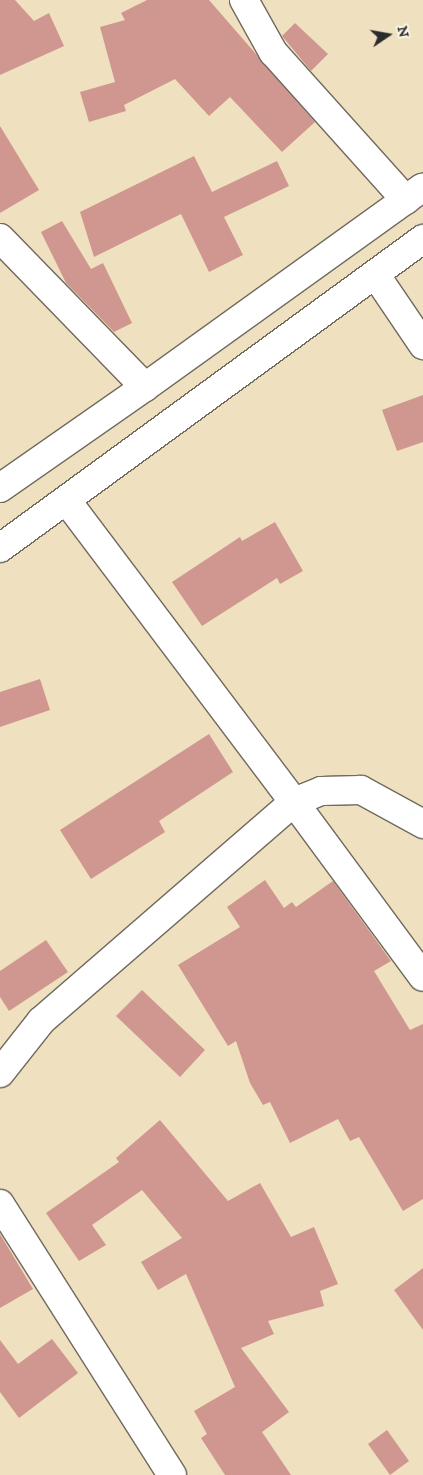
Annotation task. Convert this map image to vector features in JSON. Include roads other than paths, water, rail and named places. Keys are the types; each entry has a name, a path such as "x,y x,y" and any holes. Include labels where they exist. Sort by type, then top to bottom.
{"street":[{"path":"0,488 145,387 414,193 273,52 244,0"},
{"path":"0,238 145,387"},
{"path":"0,548 67,501 423,239"},
{"path":"375,274 423,345"},
{"path":"67,501 294,802 423,977"},
{"path":"0,1073 41,1021 294,802 321,791 360,790 423,824"},
{"path":"0,1204 172,1475"}]}
